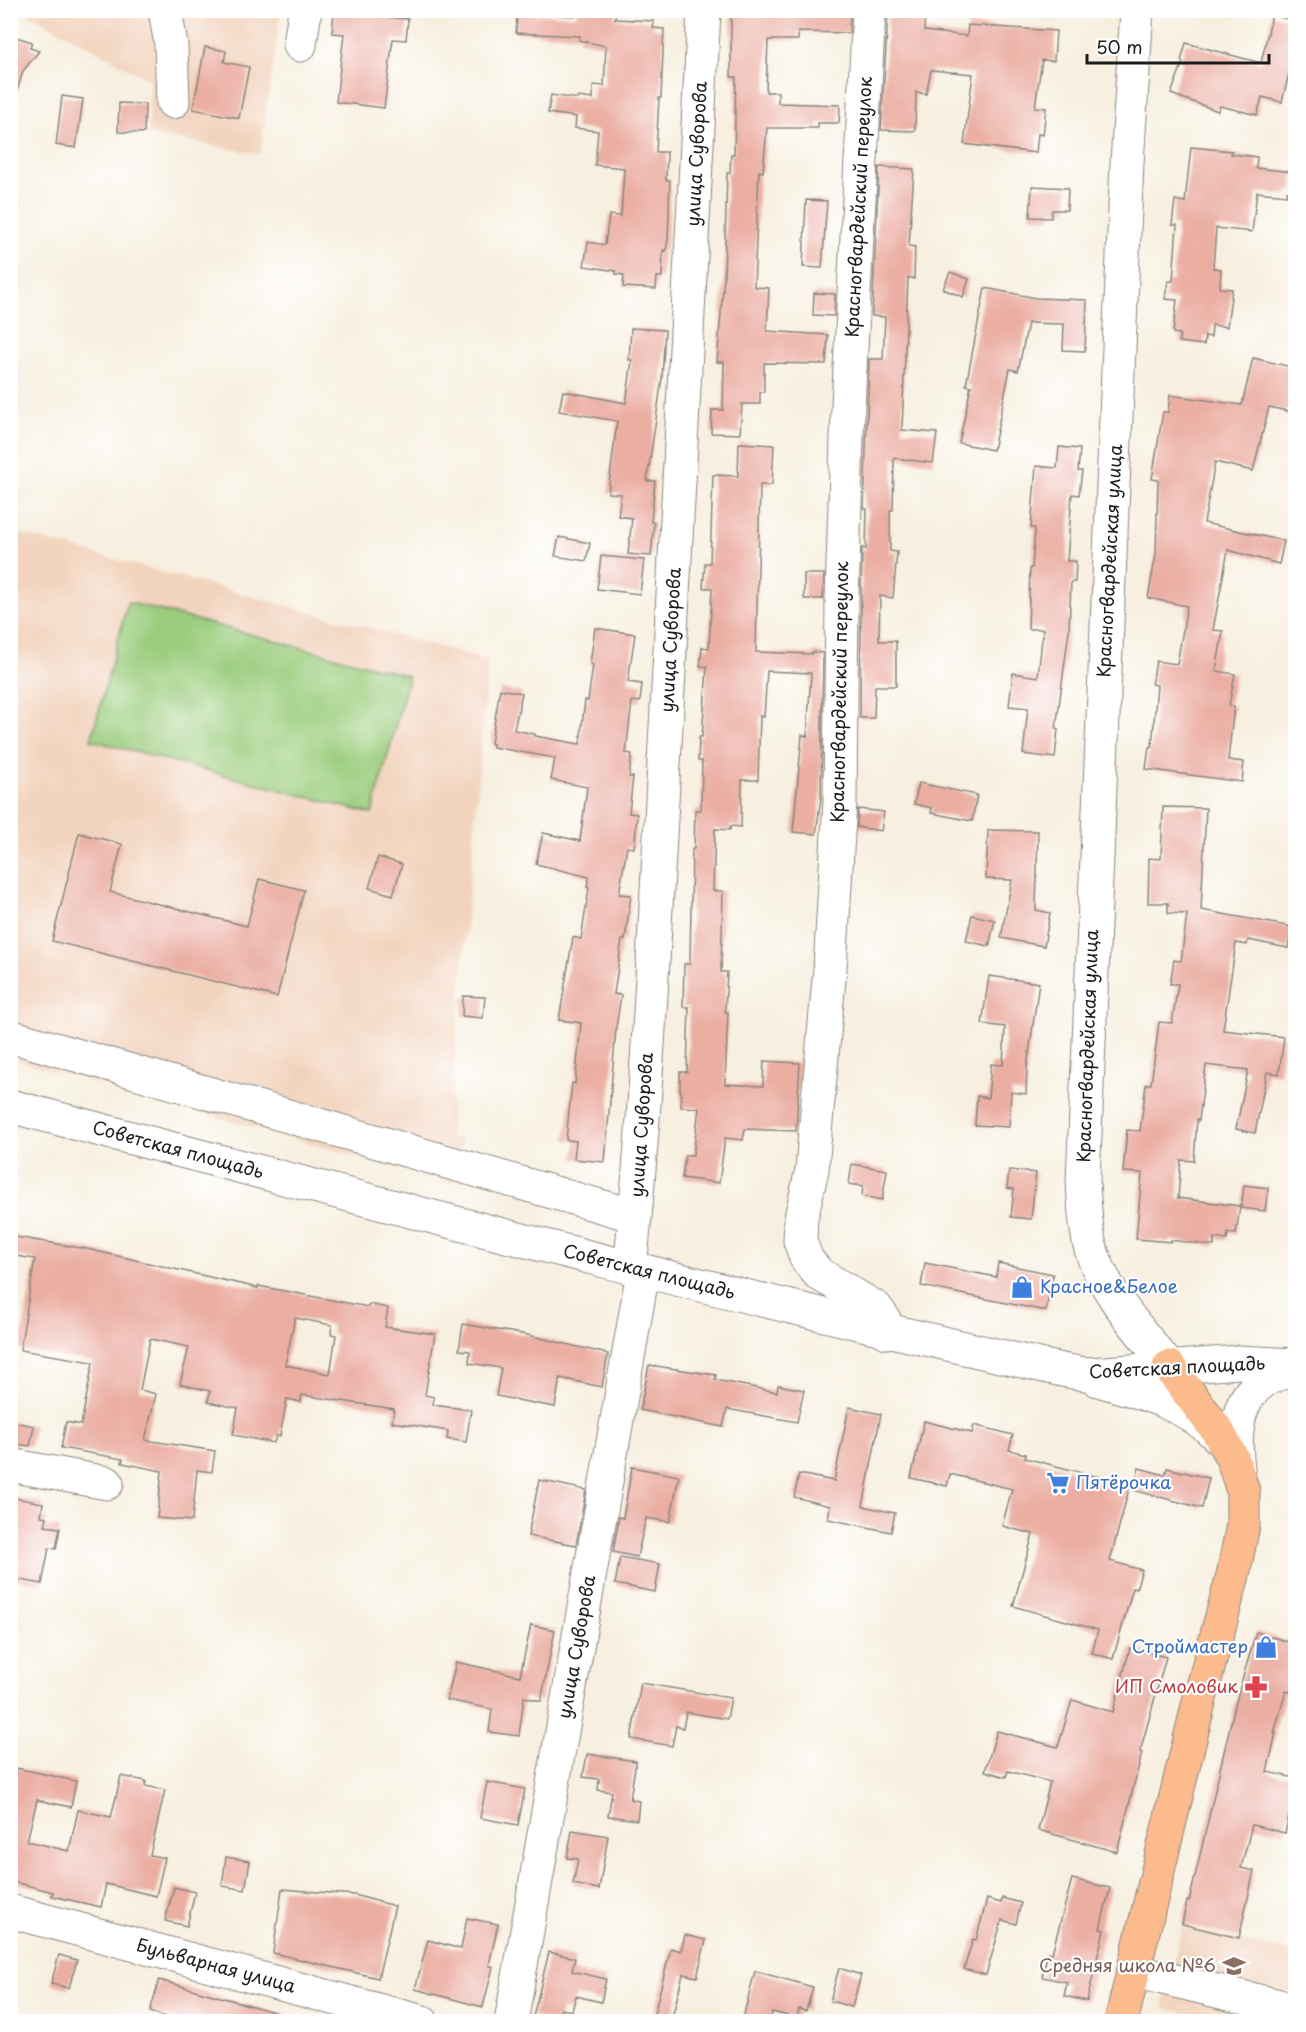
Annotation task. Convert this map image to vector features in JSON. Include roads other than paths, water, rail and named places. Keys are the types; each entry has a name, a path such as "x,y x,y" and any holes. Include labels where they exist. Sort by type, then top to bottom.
{"main road":[{"name":"Красногвардейская улица","path":"1121,2022 1239,1546 1244,1508 1232,1460 1217,1430 1169,1367"}],"street":[{"path":"165,10 171,45 173,102"},
{"path":"300,45 305,10"},
{"name":"улица Суворова","path":"512,2022 636,1270 635,1216 649,1029 680,502 704,10"},
{"name":"Красногвардейский переулок","path":"869,10 848,406 842,598 840,801 830,968 812,1170 800,1229 802,1251 812,1267 819,1274 876,1308 884,1319 887,1332"},
{"name":"Красногвардейская улица","path":"1137,10 1126,187 1084,1145 1084,1200 1087,1230 1093,1252 1107,1282 1169,1367"},
{"path":"10,1036 635,1216"},
{"name":"Советская площадь","path":"10,1106 636,1270 887,1332 1074,1372 1238,1362 1287,1366"},
{"path":"1107,1282 1139,1317 1176,1339 1218,1355 1287,1366"},
{"path":"1074,1372 1107,1365 1119,1348 1120,1324 1107,1282"},
{"path":"1232,1460 1238,1419 1246,1399 1263,1381 1287,1366"},
{"path":"1074,1372 1138,1391 1168,1403 1200,1422 1232,1460"},
{"path":"10,1465 107,1483"},
{"name":"Бульварная улица","path":"10,1911 422,2022"},
{"path":"1134,1971 1296,2010"}],"place":[{"name":"Красное&Белое","path":"1022,1287"},
{"name":"Пятёрочка","path":"1058,1483"},
{"name":"Строймастер","path":"1266,1647"},
{"name":"ИП Смоловик","path":"1256,1687"},
{"name":"Средняя школа №6","path":"1234,1966"}]}
